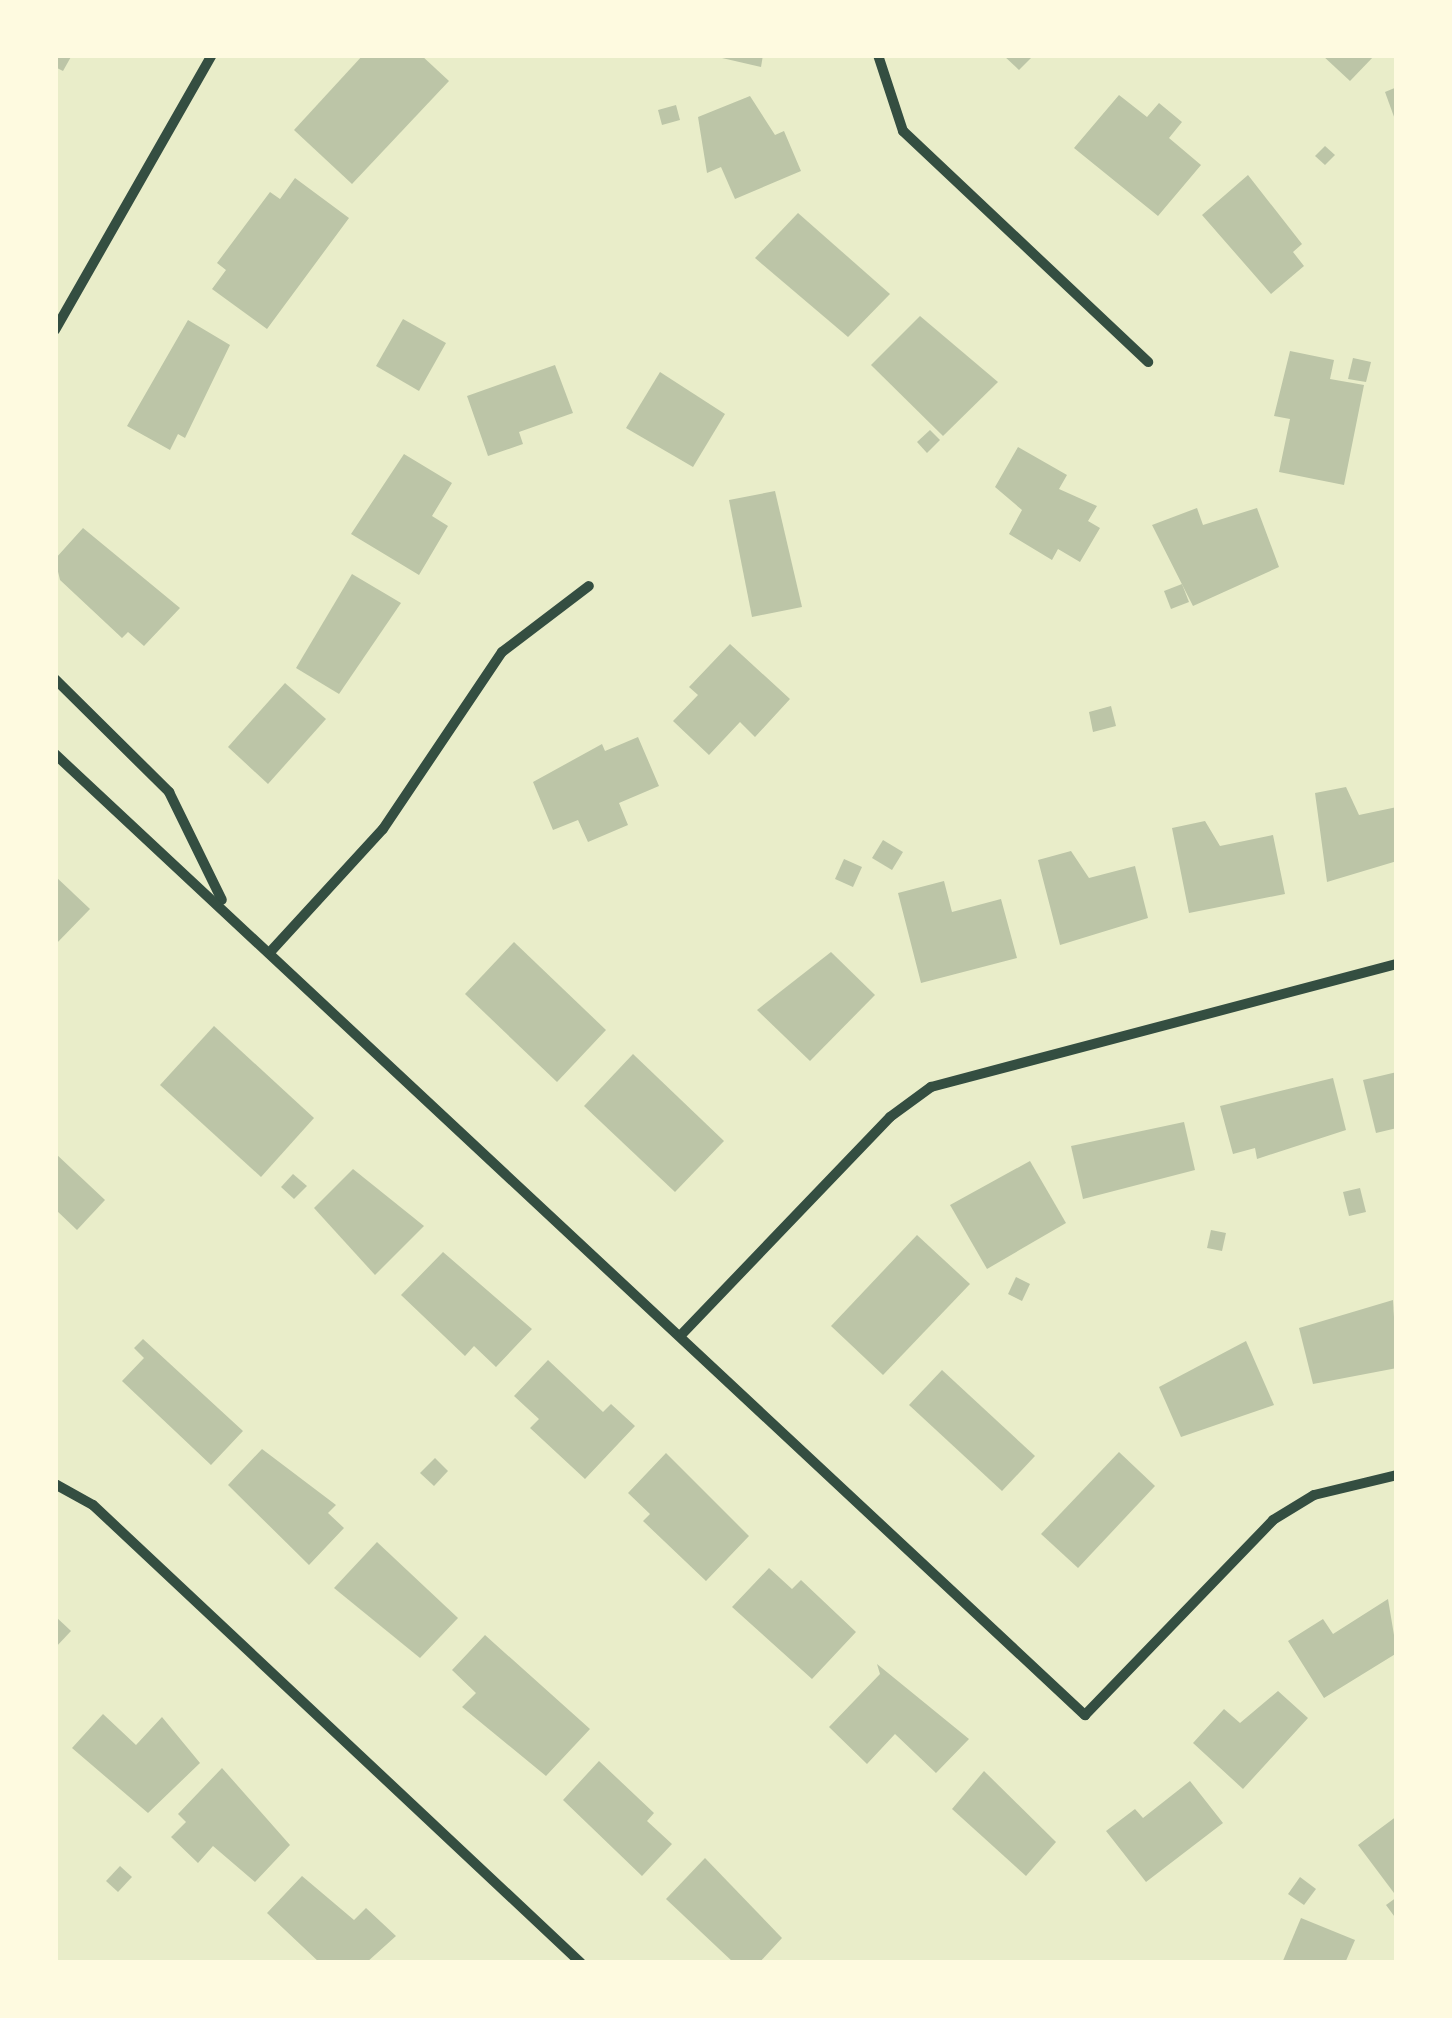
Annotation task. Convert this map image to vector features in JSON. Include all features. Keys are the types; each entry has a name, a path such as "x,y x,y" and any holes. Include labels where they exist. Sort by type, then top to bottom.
{"street":[{"path":"55,330 212,55"},
{"path":"878,55 903,131 1148,362"},
{"path":"272,950 390,821 502,652 589,586"},
{"path":"55,679 168,792 224,905"},
{"path":"55,754 224,905 1084,1716 1272,1520 1314,1496 1397,1475"},
{"path":"682,1334 930,1087 1397,964"},
{"path":"55,1484 93,1505 580,1963"}],"building":[{"path":"55,55 72,55 63,71 55,67"},
{"path":"363,55 421,55 449,81 352,184 294,130"},
{"path":"709,55 763,55 761,67"},
{"path":"1003,55 1034,55 1019,70"},
{"path":"1322,55 1375,55 1350,81"},
{"path":"1397,87 1397,125 1385,92"},
{"path":"1119,95 1147,117 1159,103 1182,122 1169,138 1201,165 1158,216 1074,148"},
{"path":"750,96 775,135 784,131 801,171 735,199 721,167 707,173 698,117"},
{"path":"676,105 680,120 662,125 658,110"},
{"path":"1325,146 1335,155 1325,165 1315,156"},
{"path":"1248,175 1302,244 1293,252 1304,266 1271,294 1202,215"},
{"path":"295,178 349,218 267,329 212,289 226,270 217,263 270,192 280,199"},
{"path":"798,213 890,294 848,337 755,258"},
{"path":"920,316 998,382 943,436 871,365"},
{"path":"403,319 446,343 419,391 376,366"},
{"path":"188,320 230,345 185,438 178,434 170,450 127,426"},
{"path":"1290,351 1334,360 1330,379 1364,385 1344,485 1279,472 1290,419 1274,416"},
{"path":"1353,358 1371,362 1366,382 1348,379"},
{"path":"555,365 573,413 519,432 523,444 488,456 467,396"},
{"path":"660,372 725,414 693,467 626,428"},
{"path":"930,430 940,440 927,453 917,442"},
{"path":"1018,447 1067,475 1059,489 1097,506 1088,521 1100,528 1080,562 1058,549 1052,560 1009,534 1022,510 995,487"},
{"path":"404,454 452,483 432,516 448,526 419,575 351,534"},
{"path":"775,491 802,607 752,617 729,500"},
{"path":"1197,508 1203,525 1257,508 1279,567 1193,606 1152,525"},
{"path":"83,528 180,608 144,646 128,632 122,638 60,580 55,559"},
{"path":"352,574 401,603 339,694 296,668"},
{"path":"1182,584 1189,602 1171,609 1164,591"},
{"path":"730,644 790,699 755,737 740,722 709,755 673,721 698,695 689,687"},
{"path":"285,683 326,719 268,784 228,747"},
{"path":"1111,706 1116,726 1093,732 1089,712"},
{"path":"638,737 659,786 619,803 628,825 588,842 578,820 553,830 533,782 602,744 605,751"},
{"path":"1346,787 1359,815 1397,807 1397,861 1327,882 1315,793"},
{"path":"1205,821 1220,846 1273,835 1285,894 1189,913 1172,828"},
{"path":"883,840 903,852 892,870 872,858"},
{"path":"1071,851 1089,878 1135,866 1148,918 1060,945 1038,860"},
{"path":"844,859 862,867 853,887 835,879"},
{"path":"55,876 90,909 55,945"},
{"path":"944,881 952,912 1001,899 1017,958 921,983 898,893"},
{"path":"514,942 606,1030 557,1082 465,994"},
{"path":"831,952 875,995 810,1061 757,1010"},
{"path":"214,1026 314,1118 261,1177 160,1085"},
{"path":"633,1054 724,1141 675,1192 584,1106"},
{"path":"1397,1072 1397,1128 1376,1133 1363,1080"},
{"path":"1333,1078 1346,1130 1257,1159 1255,1148 1233,1154 1220,1106"},
{"path":"1184,1122 1195,1170 1083,1199 1071,1146"},
{"path":"55,1153 105,1200 77,1230 55,1209"},
{"path":"1030,1161 1066,1223 987,1269 950,1205"},
{"path":"353,1169 424,1226 375,1275 314,1208"},
{"path":"293,1174 307,1186 294,1199 281,1187"},
{"path":"1360,1188 1366,1212 1349,1216 1343,1192"},
{"path":"1211,1230 1226,1233 1222,1251 1207,1248"},
{"path":"917,1235 970,1284 883,1375 831,1326"},
{"path":"443,1252 532,1329 496,1367 474,1346 465,1356 401,1295"},
{"path":"1016,1277 1030,1284 1022,1301 1008,1294"},
{"path":"1393,1300 1397,1368 1313,1384 1299,1328"},
{"path":"143,1339 243,1431 211,1465 122,1381 144,1358 134,1348"},
{"path":"1246,1341 1274,1405 1181,1437 1159,1387"},
{"path":"548,1360 603,1412 611,1404 635,1426 585,1479 530,1428 539,1419 514,1396"},
{"path":"942,1370 1035,1456 1002,1491 909,1405"},
{"path":"262,1449 336,1505 328,1513 344,1528 309,1565 228,1485"},
{"path":"1119,1452 1155,1486 1078,1568 1041,1534"},
{"path":"666,1453 749,1536 706,1581 643,1521 650,1514 628,1493"},
{"path":"435,1458 448,1471 434,1486 420,1473"},
{"path":"377,1542 458,1618 420,1658 334,1588"},
{"path":"769,1568 792,1589 801,1580 856,1632 812,1679 732,1607"},
{"path":"1388,1599 1397,1653 1324,1698 1288,1641 1323,1619 1333,1634"},
{"path":"55,1616 71,1631 55,1648"},
{"path":"485,1635 590,1729 546,1776 462,1707 476,1693 452,1670"},
{"path":"877,1664 969,1739 936,1773 895,1734 867,1764 829,1727 880,1674"},
{"path":"1278,1691 1308,1718 1243,1789 1193,1743 1224,1709 1240,1723"},
{"path":"103,1714 136,1745 162,1717 200,1763 148,1813 72,1748"},
{"path":"599,1761 654,1813 647,1821 672,1844 642,1876 563,1800"},
{"path":"222,1768 290,1845 255,1882 213,1846 198,1863 171,1837 186,1822 178,1814"},
{"path":"984,1771 1056,1842 1026,1876 952,1809"},
{"path":"1190,1781 1223,1823 1146,1882 1106,1831 1135,1809 1143,1818"},
{"path":"1397,1816 1397,1897 1358,1845"},
{"path":"705,1858 782,1938 759,1963 734,1963 666,1899"},
{"path":"120,1866 132,1877 118,1892 106,1881"},
{"path":"302,1876 354,1920 366,1908 396,1936 366,1963 320,1963 267,1913"},
{"path":"1300,1877 1316,1889 1304,1905 1288,1894"},
{"path":"1397,1897 1397,1920 1386,1905"},
{"path":"1301,1918 1355,1940 1345,1963 1282,1963"}]}
